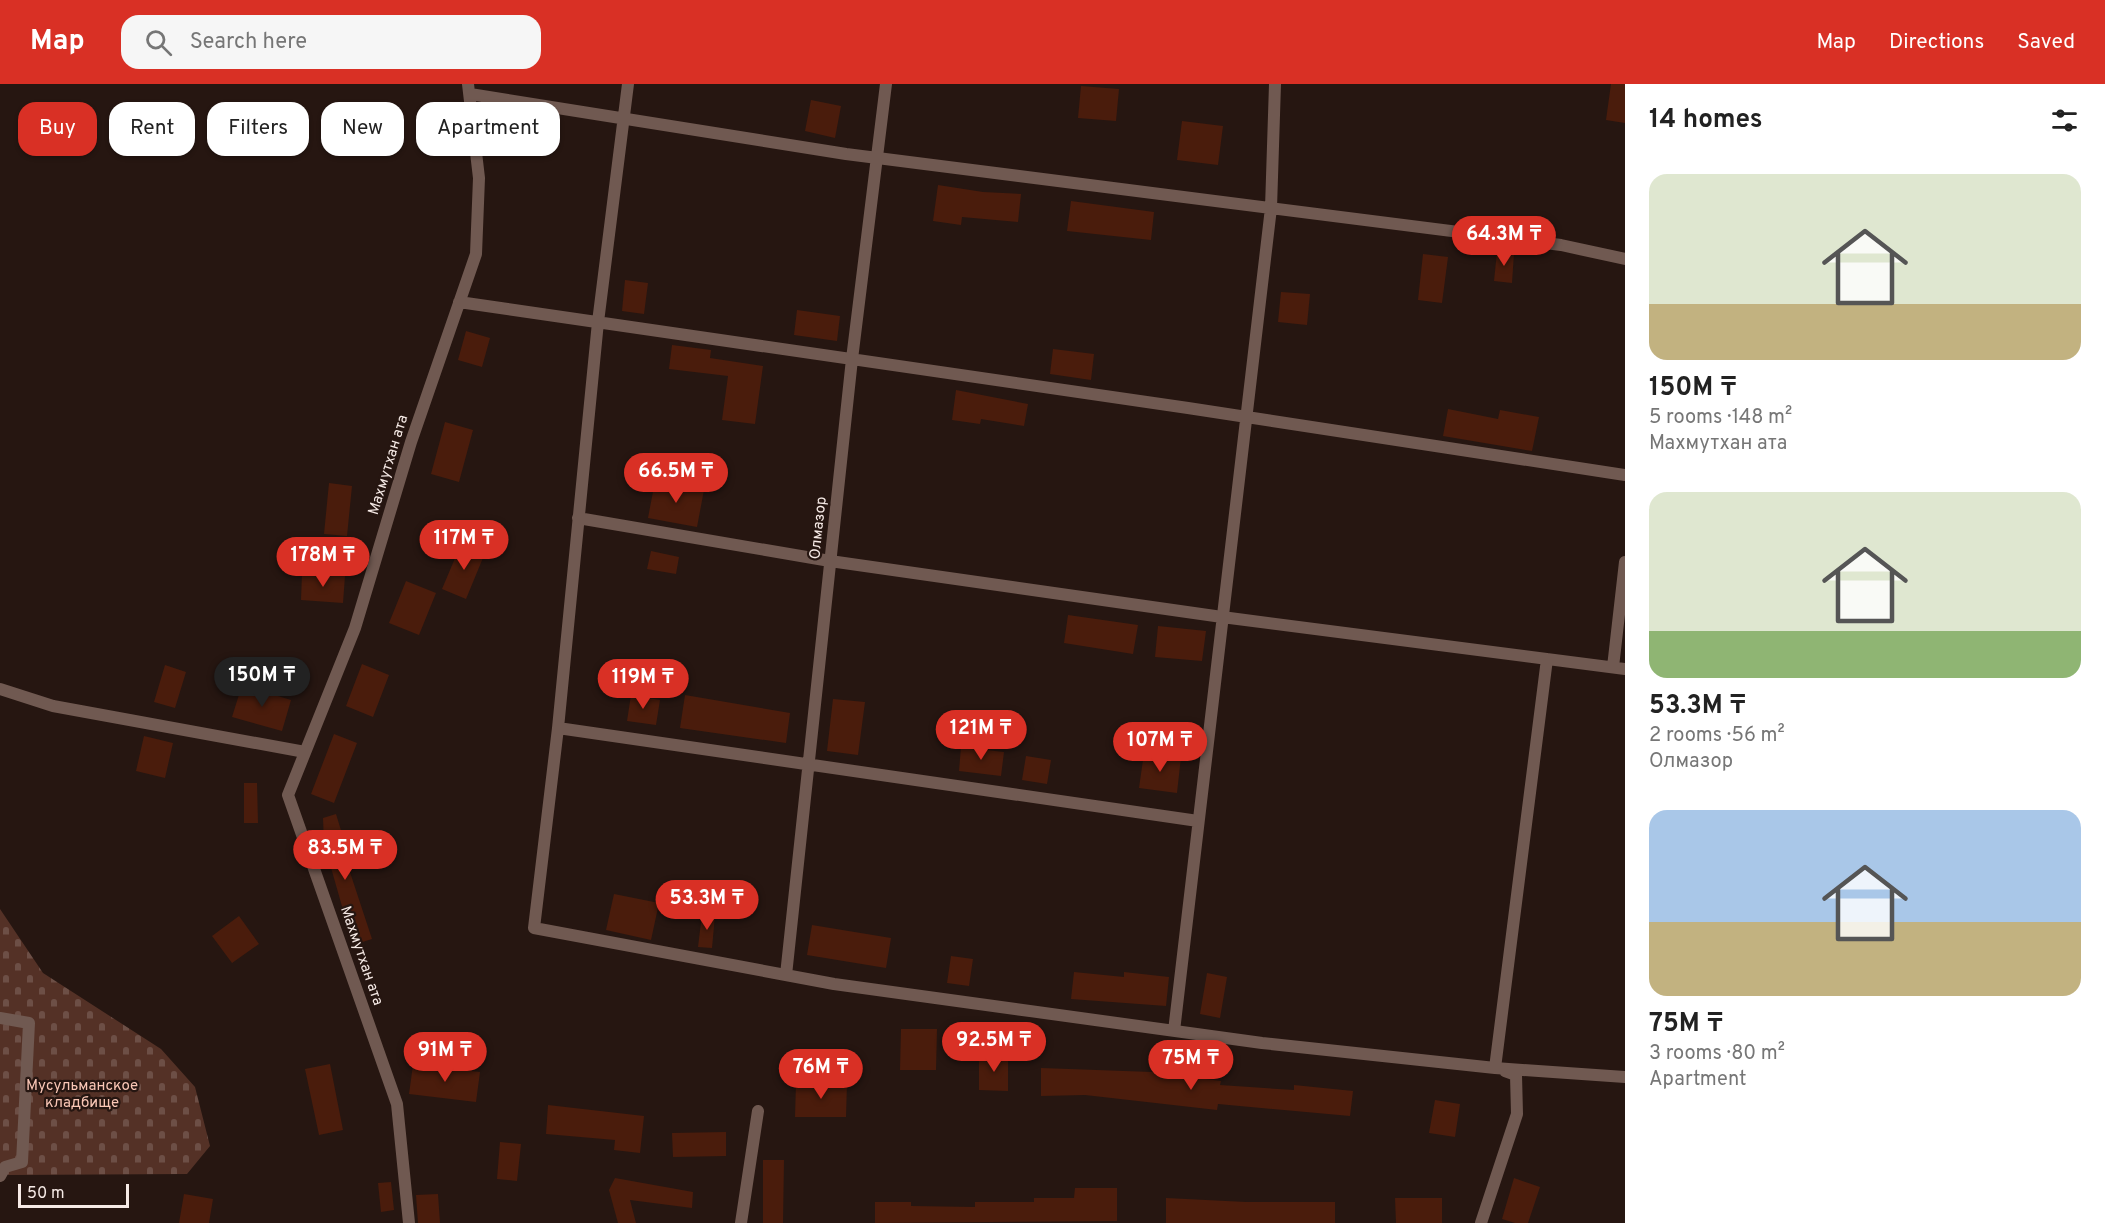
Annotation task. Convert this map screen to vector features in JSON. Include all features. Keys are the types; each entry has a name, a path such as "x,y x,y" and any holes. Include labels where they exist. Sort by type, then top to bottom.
{"street":[{"path":"628,84 598,322 558,728 534,928 786,975 1174,1031 1262,1043 1495,1068 1625,1077"},
{"name":"Олмазор","path":"786,975 852,359 886,84"},
{"path":"1174,1031 1271,208 1275,84"},
{"path":"469,89 623,118 878,158 1561,245 1625,259"},
{"name":"Махмутхан ата","path":"409,1223 397,1104 288,795 355,628 411,442 476,254 479,178 469,89"},
{"path":"459,302 1625,475"},
{"path":"579,518 830,561 1222,617 1619,668 1625,562"},
{"path":"1495,1068 1547,658"},
{"path":"0,689 53,706 305,752"},
{"path":"558,728 1198,821"},
{"path":"0,1018 29,1023 22,1162 4,1167 0,1176"},
{"path":"1481,1223 1517,1114 1516,1075 1495,1068"},
{"path":"741,1223 758,1111"}],"green space":[{"name":"Мусульманское кладбище","path":"0,909 43,973 161,1049 195,1087 210,1146 187,1174 9,1175 0,1172"}],"building":[{"path":"1611,84 1625,84 1625,123 1606,120"},
{"path":"1081,86 1119,89 1116,121 1078,118"},
{"path":"811,100 841,106 835,138 805,131"},
{"path":"1182,121 1223,126 1218,165 1177,160"},
{"path":"938,185 983,192 1021,194 1018,222 962,217 961,225 933,221"},
{"path":"1071,201 1154,212 1151,240 1067,231"},
{"path":"1497,252 1514,253 1512,283 1494,281"},
{"path":"1423,254 1448,257 1442,303 1418,300"},
{"path":"625,280 648,283 644,314 622,311"},
{"path":"1281,292 1310,294 1307,325 1278,322"},
{"path":"797,310 840,316 837,341 794,335"},
{"path":"466,331 490,338 482,367 458,360"},
{"path":"672,345 711,350 710,358 763,366 755,424 722,420 728,376 669,369"},
{"path":"1053,349 1094,354 1091,380 1050,374"},
{"path":"956,390 1028,404 1024,426 981,419 980,424 952,420"},
{"path":"1448,409 1498,419 1500,410 1539,417 1532,451 1443,436"},
{"path":"445,422 473,430 459,482 431,474"},
{"path":"655,481 704,490 697,527 648,518"},
{"path":"329,483 352,486 347,536 324,534"},
{"path":"461,544 485,553 466,599 442,589"},
{"path":"651,551 679,557 676,574 647,569"},
{"path":"302,574 345,576 343,603 301,600"},
{"path":"406,581 436,593 419,635 389,623"},
{"path":"1068,615 1138,625 1133,654 1064,643"},
{"path":"1158,626 1206,631 1202,661 1155,657"},
{"path":"362,664 389,675 373,717 346,706"},
{"path":"165,665 186,672 175,708 154,702"},
{"path":"242,685 291,700 282,731 232,717"},
{"path":"631,695 660,700 656,725 627,721"},
{"path":"685,695 790,713 786,743 680,728"},
{"path":"833,699 865,702 858,755 827,751"},
{"path":"334,734 357,743 334,803 311,794"},
{"path":"144,736 173,743 165,778 136,771"},
{"path":"961,747 1004,752 1001,776 959,771"},
{"path":"1144,753 1181,757 1177,793 1139,788"},
{"path":"1026,756 1051,760 1047,784 1022,780"},
{"path":"244,783 257,783 258,823 244,823"},
{"path":"336,814 347,850 343,851 372,939 353,945 324,843 323,818"},
{"path":"614,894 659,903 651,940 606,930"},
{"path":"702,914 715,915 712,948 698,947"},
{"path":"239,916 259,944 232,963 212,936"},
{"path":"812,925 891,938 886,968 807,955"},
{"path":"951,956 973,959 969,986 947,983"},
{"path":"1074,972 1124,977 1124,972 1169,977 1166,1006 1071,999"},
{"path":"1207,973 1227,977 1220,1018 1200,1014"},
{"path":"901,1029 937,1029 936,1070 900,1070"},
{"path":"979,1055 1008,1055 1008,1091 979,1090"},
{"path":"330,1064 343,1130 319,1135 305,1069"},
{"path":"413,1065 480,1072 476,1102 409,1094"},
{"path":"1041,1068 1152,1072 1221,1081 1220,1085 1294,1090 1294,1085 1353,1091 1350,1116 1218,1104 1217,1110 1085,1095 1041,1096"},
{"path":"796,1083 847,1083 846,1117 795,1117"},
{"path":"1435,1100 1460,1104 1455,1137 1429,1133"},
{"path":"548,1105 644,1116 640,1153 614,1150 615,1140 546,1134"},
{"path":"726,1132 726,1156 673,1157 672,1133"},
{"path":"500,1142 521,1144 517,1181 497,1179"},
{"path":"763,1160 784,1160 783,1223 763,1223"},
{"path":"615,1178 693,1192 692,1208 630,1200 636,1223 618,1223 609,1190"},
{"path":"1514,1178 1540,1187 1528,1223 1515,1223 1502,1219"},
{"path":"391,1182 394,1210 381,1212 378,1183"},
{"path":"1075,1188 1117,1188 1117,1221 875,1223 875,1202 911,1202 911,1206 975,1207 975,1202 1034,1202 1034,1198 1074,1198"},
{"path":"184,1194 213,1199 209,1223 179,1223"},
{"path":"438,1194 440,1223 418,1223 416,1195"},
{"path":"1166,1198 1246,1202 1335,1202 1335,1223 1166,1223"},
{"path":"1395,1198 1442,1198 1442,1223 1396,1223"}]}
